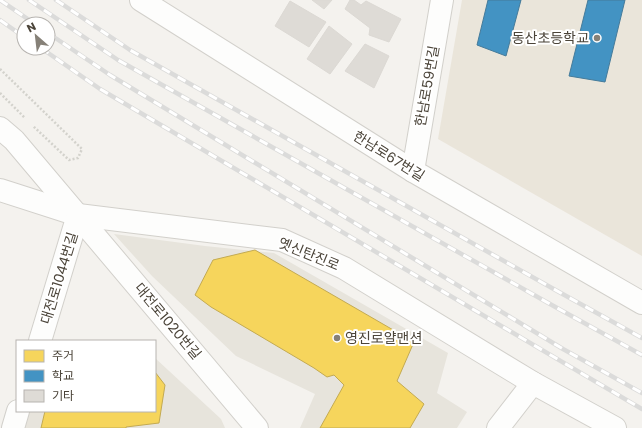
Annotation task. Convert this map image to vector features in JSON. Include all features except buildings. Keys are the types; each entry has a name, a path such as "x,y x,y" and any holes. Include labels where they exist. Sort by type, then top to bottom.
{"street":[{"name":"한남로67번길","path":"141,0 413,171 642,304"},
{"name":"한남로59번길","path":"413,171 442,0"},
{"path":"0,128 14,140 78,215"},
{"name":"옛신탄진로","path":"0,190 78,215 282,240 344,268 533,383 615,428"},
{"name":"대전로1044번길","path":"40,340 78,215"},
{"name":"대전로1020번길","path":"78,215 257,428"},
{"path":"498,428 533,383"},
{"path":"13,428 18,412"}],"path":[{"path":"0,69 82,150 78,158 69,160 0,93"}],"shaded area":[{"path":"462,0 642,0 642,256 438,139"},
{"path":"114,234 274,253 448,353 437,393 467,412 457,428 300,428 315,394 236,356 152,276"},
{"path":"156,359 221,419 225,428 23,428 29,412 156,412"}],"railway":[{"path":"0,0 23,16"},
{"path":"29,0 118,60 642,355"},
{"path":"56,0 130,50 642,338"},
{"path":"0,20 16,31"},
{"path":"56,38 110,75 563,349 642,393"},
{"path":"53,56 100,89 642,409"}],"place":[{"name":"동산초등학교","path":"597,38"},
{"name":"영진로얄맨션","path":"337,338"}]}
